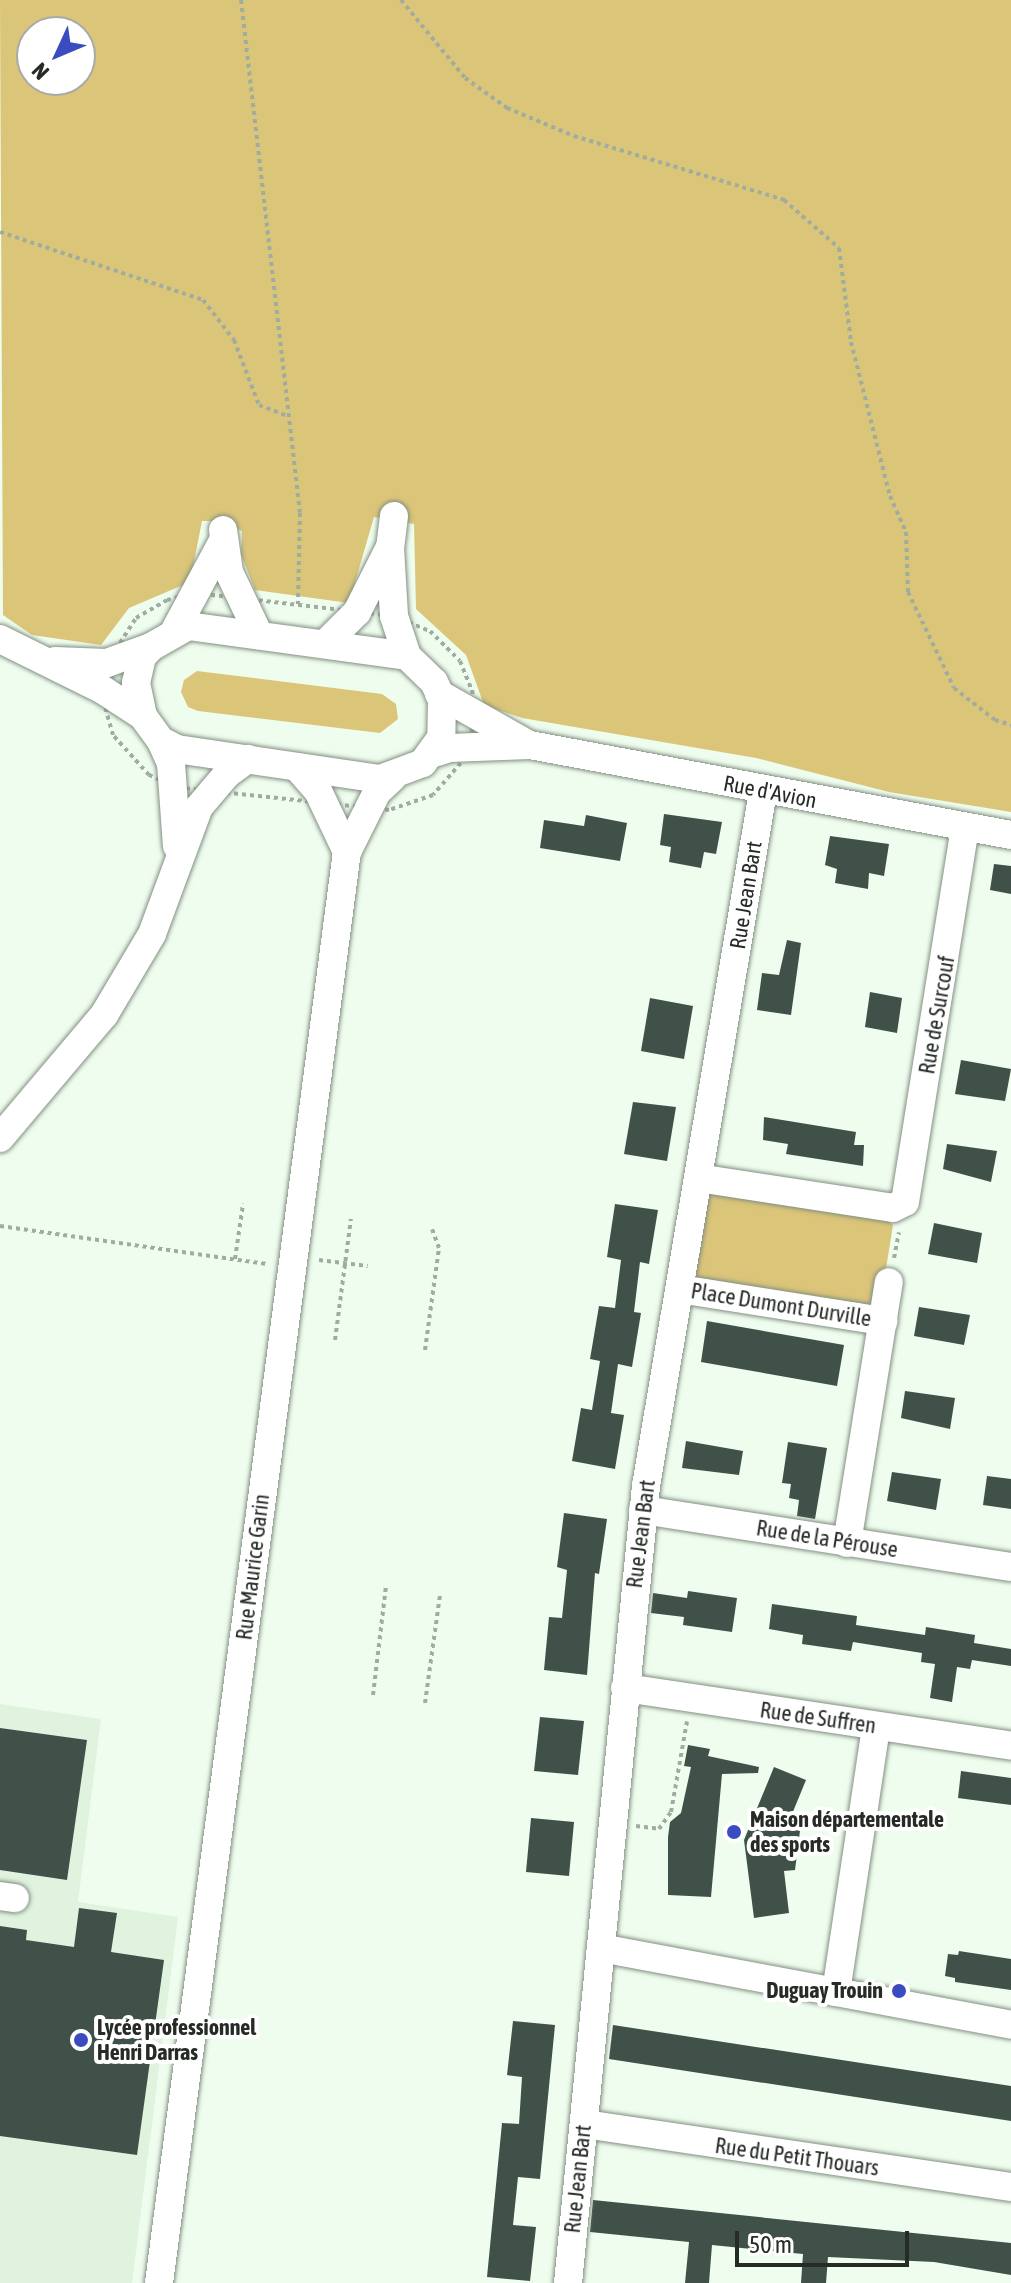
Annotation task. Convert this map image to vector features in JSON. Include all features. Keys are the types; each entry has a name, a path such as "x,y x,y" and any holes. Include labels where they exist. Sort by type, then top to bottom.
{"street":[{"path":"161,741 177,749 392,778 431,754 445,727 439,694 407,656 394,616 390,548 394,516"},
{"path":"175,630 223,535 238,595 259,635"},
{"path":"326,643 357,612 390,548"},
{"path":"105,677 175,630 188,626 407,656"},
{"path":"0,639 42,660 105,677 143,716 161,741 174,787 177,855"},
{"path":"143,716 136,683 142,657 151,647"},
{"name":"Rue d'Avion","path":"439,694 530,745"},
{"name":"Rue d'Avion","path":"431,754 449,748 530,745 1011,835"},
{"path":"0,1138 104,1015 152,934 177,855 209,791 248,759"},
{"path":"297,767 325,805 347,852"},
{"name":"Rue Maurice Garin","path":"159,2283 304,1264 299,1212 347,852 368,810 392,778"},
{"name":"Rue Jean Bart","path":"568,2283 643,1510 763,791"},
{"name":"Rue de Surcouf","path":"905,1202 965,828"},
{"path":"698,1178 893,1208 905,1202"},
{"path":"847,1543 889,1282"},
{"name":"Place Dumont Durville","path":"680,1289 883,1321"},
{"name":"Rue de la Pérouse","path":"643,1510 1011,1567"},
{"name":"Rue de Suffren","path":"625,1688 1011,1746"},
{"path":"836,1992 876,1727"},
{"path":"601,1948 1011,2025"},
{"name":"Rue du Petit Thouars","path":"584,2124 1011,2187"}],"path":[{"path":"241,0 300,513 298,604 238,595 195,593 167,600 136,618 105,677 106,718 122,750 149,775 174,787 368,810 414,805 449,781 466,757"},
{"path":"401,0 465,78 507,108 574,136 784,200 839,248 851,342 890,496 906,532 908,592 954,688 995,720 1011,725"},
{"path":"0,232 203,300 234,340 259,405 288,416"},
{"path":"889,1282 905,1202"},
{"path":"235,1259 243,1204"},
{"path":"335,1340 351,1219"},
{"path":"0,1226 235,1259 368,1266"},
{"path":"425,1350 439,1248 432,1229"},
{"path":"373,1695 386,1586"},
{"path":"425,1703 440,1595"},
{"path":"611,1824 659,1829 671,1812 689,1699"}],"shaded area":[{"path":"0,0 1011,0 1011,812 889,792 756,758 522,718 484,705 466,655 416,609 414,524 374,517 349,603 255,590 241,554 242,531 221,521 202,521 190,582 129,608 101,645 32,635 3,615"},
{"path":"197,671 382,694 396,704 398,719 380,733 198,711 188,707 181,692 184,680"},
{"path":"714,1189 883,1216 893,1225 880,1306 700,1286 693,1273 705,1197"},
{"name":"Lycée professionnel Henri Darras","path":"0,1704 101,1719 78,1902 178,1917 132,2283 0,2283"}],"building":[{"path":"664,814 722,822 716,854 704,852 701,868 669,862 671,847 660,845"},
{"path":"586,815 627,823 620,861 540,848 544,820 584,826"},
{"path":"830,836 889,844 884,876 869,873 868,889 835,883 837,869 825,865"},
{"path":"994,864 1011,866 1011,894 990,890"},
{"path":"787,940 801,943 791,1015 757,1010 762,973 779,975"},
{"path":"870,992 902,998 897,1033 865,1027"},
{"path":"650,998 693,1006 684,1059 641,1051"},
{"path":"961,1060 1011,1069 1005,1101 955,1094"},
{"path":"633,1102 676,1107 667,1161 624,1154"},
{"path":"764,1117 856,1132 854,1145 864,1145 863,1166 786,1154 788,1144 763,1140"},
{"path":"947,1144 997,1151 991,1182 943,1169"},
{"path":"615,1204 658,1210 649,1264 640,1262 634,1312 641,1313 632,1367 618,1364 611,1413 624,1415 615,1469 572,1461 581,1408 592,1410 600,1361 590,1359 599,1306 615,1308 621,1260 607,1257"},
{"path":"934,1223 982,1233 977,1263 928,1254"},
{"path":"919,1307 970,1315 964,1345 914,1336"},
{"path":"707,1321 844,1345 837,1386 701,1362"},
{"path":"905,1391 955,1398 950,1429 901,1418"},
{"path":"686,1441 743,1451 739,1475 682,1468"},
{"path":"788,1442 827,1448 815,1519 797,1516 799,1500 789,1498 791,1484 782,1483"},
{"path":"892,1472 941,1479 936,1510 887,1501"},
{"path":"987,1476 1011,1479 1011,1509 983,1505"},
{"path":"564,1513 607,1519 599,1574 595,1573 587,1675 544,1670 549,1617 562,1618 567,1570 557,1567"},
{"path":"688,1591 737,1598 732,1632 683,1625 684,1617 651,1613 653,1593 687,1598"},
{"path":"772,1604 857,1616 856,1625 925,1635 926,1627 975,1635 974,1643 1011,1649 1011,1666 972,1660 970,1669 957,1667 952,1702 930,1698 935,1664 921,1662 922,1653 853,1642 851,1651 802,1644 803,1635 769,1629"},
{"path":"540,1717 584,1721 578,1775 534,1771"},
{"path":"0,1728 87,1740 67,1880 0,1870"},
{"path":"688,1745 710,1749 708,1756 759,1767 758,1773 722,1774 711,1897 668,1895 670,1822 681,1813 691,1767 684,1766"},
{"path":"774,1767 806,1780 790,1819 801,1823 795,1870 784,1871 789,1913 754,1918 744,1840"},
{"path":"961,1771 1011,1778 1011,1805 958,1798"},
{"path":"531,1818 574,1822 569,1876 526,1872"},
{"path":"79,1908 117,1913 111,1952 164,1960 137,2155 0,2136 0,1926 27,1930 26,1940 74,1947"},
{"path":"959,1951 1011,1959 1011,1990 955,1982 955,1978 945,1976 948,1954 958,1955"},
{"path":"513,2021 555,2025 540,2179 518,2177 513,2225 536,2227 530,2281 487,2277 502,2123 519,2124 522,2077 507,2075"},
{"path":"613,2025 1011,2086 1011,2121 609,2059"},
{"path":"593,2200 1011,2243 1011,2275 934,2262 828,2257 826,2283 801,2283 803,2254 712,2245 709,2283 685,2283 689,2242 590,2232"}],"place":[{"name":"Maison départementale des sports","path":"734,1832"},
{"name":"Duguay Trouin","path":"899,1991"},
{"name":"Lycée professionnel Henri Darras","path":"81,2040"}]}
